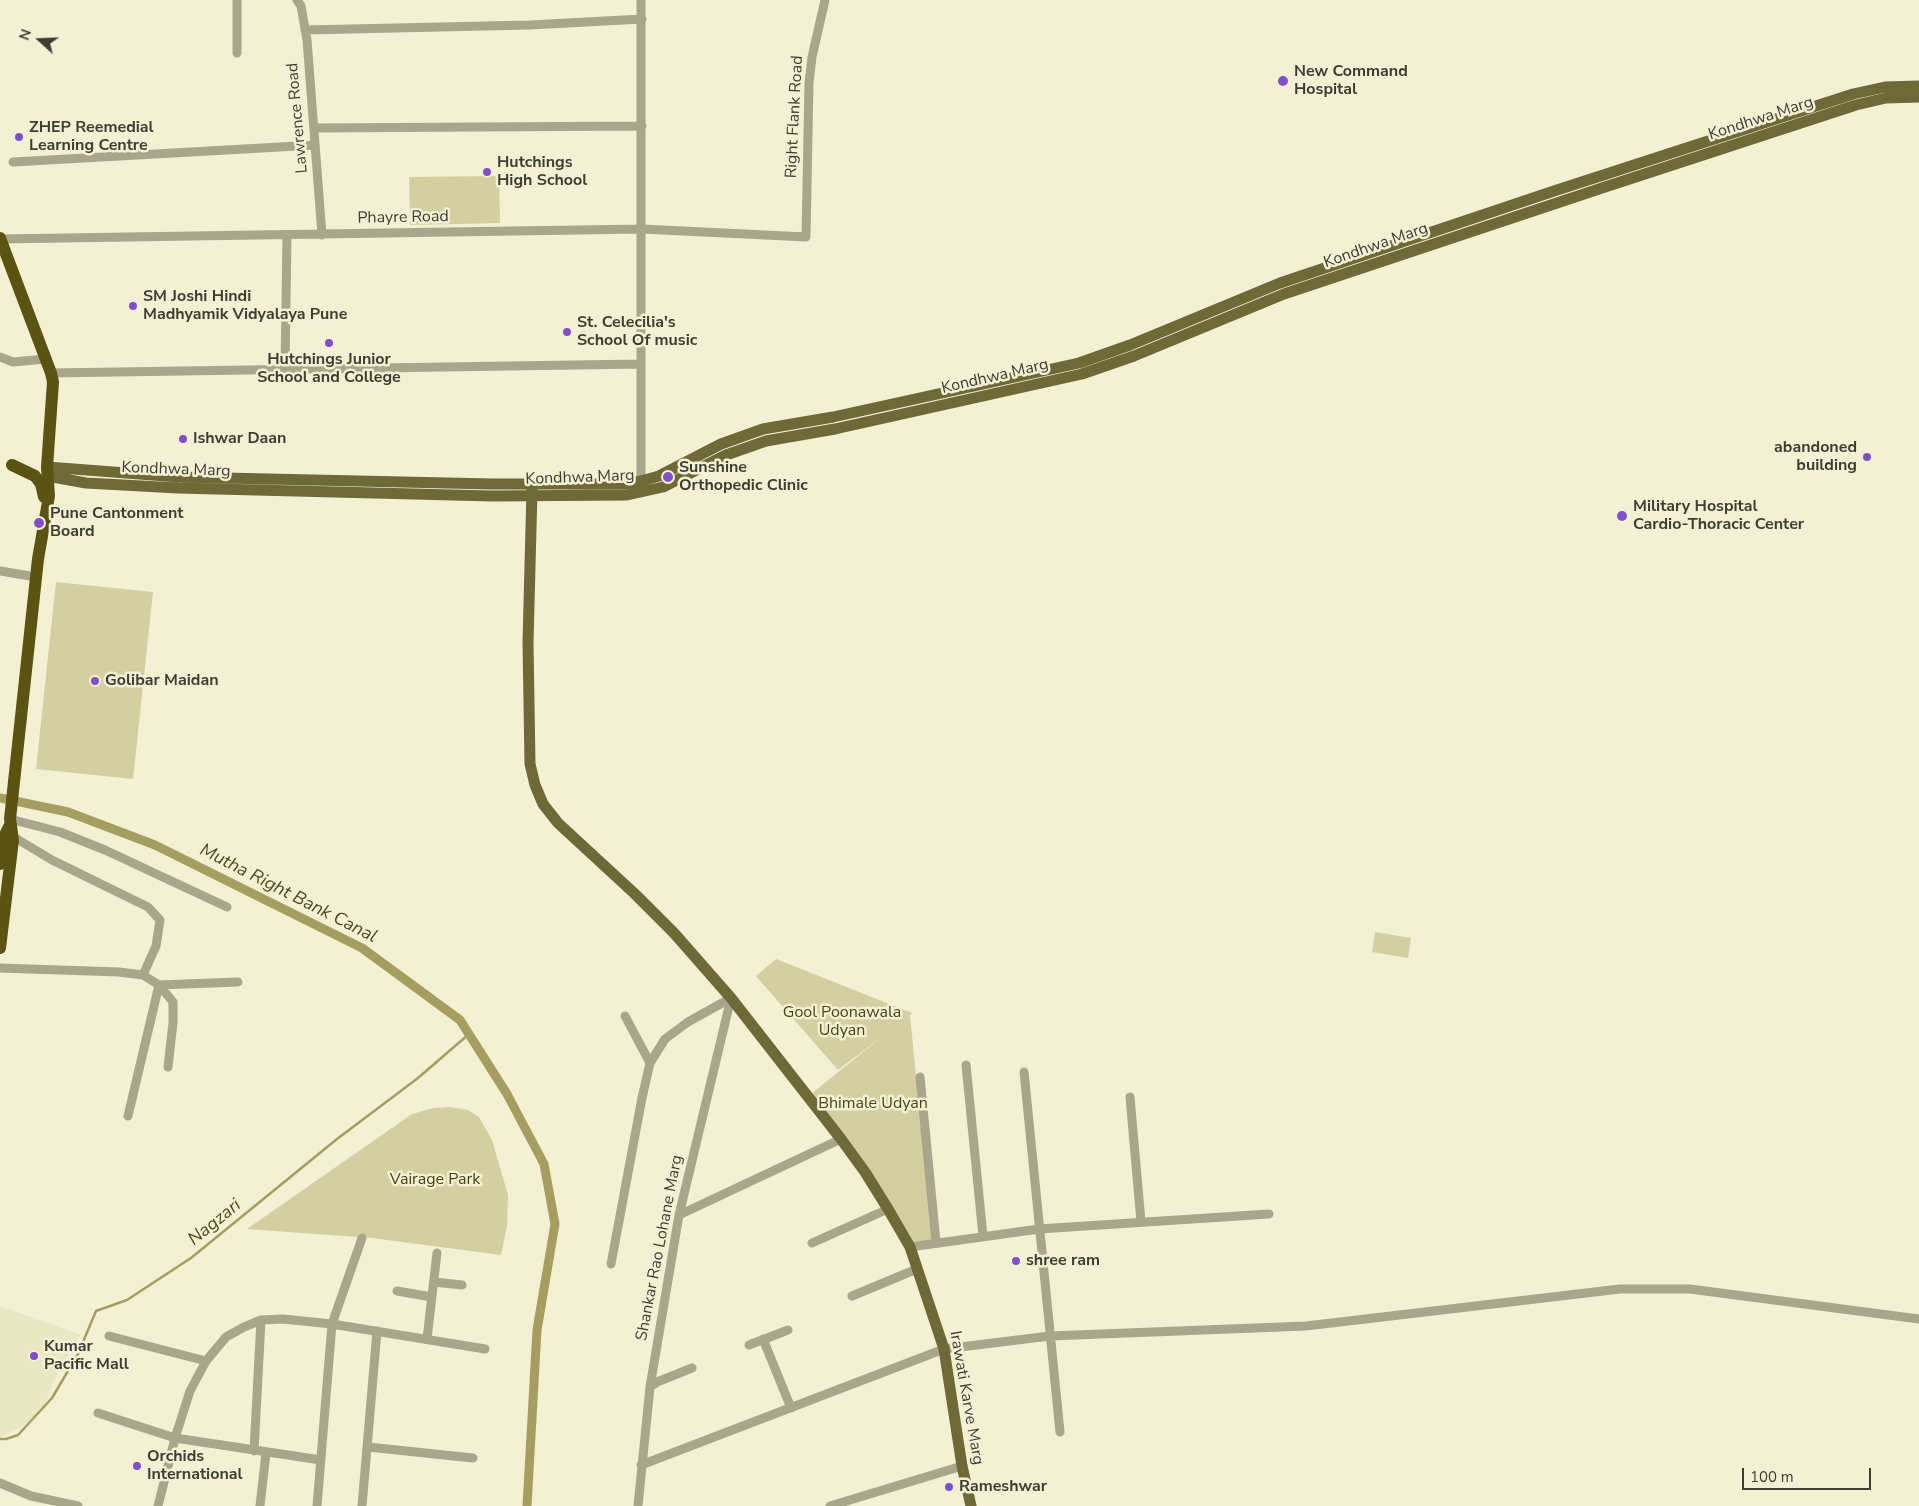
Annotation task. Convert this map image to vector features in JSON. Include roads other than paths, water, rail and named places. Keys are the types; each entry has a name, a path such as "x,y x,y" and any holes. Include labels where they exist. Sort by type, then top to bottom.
{"highway":[{"path":"0,239 46,358 53,382 45,471 49,496 36,577 14,780 0,948"},
{"path":"6,465 45,471"},
{"path":"6,465 35,476 43,491 46,514"},
{"path":"0,864 3,839 11,827"}],"main road":[{"name":"Kondhwa Marg","path":"45,471 158,481 532,490 625,484 641,487 722,444 763,429 833,417 1079,363 1130,345 1280,283 1443,235 1852,94 1885,87 1919,86"},
{"name":"Kondhwa Marg","path":"1464,227 1856,105 1886,98 1919,97"},
{"name":"Irawati Karve Marg","path":"532,490 528,642 530,764 535,785 543,804 558,823 636,894 674,933 731,998 841,1139 888,1208 910,1247 944,1349 962,1466 971,1506"}],"street":[{"path":"237,0 238,53"},
{"name":"Lawrence Road","path":"297,0 305,30 322,235"},
{"path":"641,487 642,0"},
{"name":"Right Flank Road","path":"806,236 810,74 825,0"},
{"path":"305,30 530,26 642,19"},
{"path":"314,128 642,126"},
{"path":"13,162 315,144"},
{"name":"Phayre Road","path":"0,239 642,229 806,236"},
{"path":"285,369 287,236"},
{"path":"0,357 13,362 46,358"},
{"path":"51,374 641,364"},
{"path":"0,571 36,577"},
{"path":"11,827 60,832 105,850 227,907"},
{"path":"11,827 52,860 148,907 160,920 156,946 142,975"},
{"path":"0,968 119,972 142,975 159,985 173,1002 174,1023 168,1067"},
{"path":"159,985 238,982"},
{"path":"128,1116 159,985"},
{"path":"611,1264 650,1063 665,1039 688,1022 731,998"},
{"name":"Shankar Rao Lohane Marg","path":"638,1506 650,1387 679,1215 731,998"},
{"path":"626,1016 650,1063"},
{"path":"966,1065 984,1236"},
{"path":"1024,1072 1060,1432"},
{"path":"920,1077 936,1242"},
{"path":"1130,1096 1141,1222"},
{"path":"679,1215 841,1139"},
{"path":"812,1243 888,1208"},
{"path":"910,1247 1040,1229 1269,1214"},
{"path":"316,1506 332,1324 362,1238"},
{"path":"427,1339 437,1253"},
{"path":"852,1296 917,1269"},
{"path":"434,1282 462,1285"},
{"path":"641,1466 944,1349 1050,1336 1306,1326 1620,1288 1690,1288 1919,1319"},
{"path":"397,1291 432,1298"},
{"path":"158,1506 175,1438 190,1391 206,1361 226,1337 244,1327 262,1320 283,1319 332,1324 486,1349"},
{"path":"254,1451 262,1320"},
{"path":"750,1344 788,1330"},
{"path":"362,1506 378,1331"},
{"path":"109,1336 206,1361"},
{"path":"764,1339 791,1408"},
{"path":"650,1387 657,1382 692,1368"},
{"path":"98,1413 175,1438 321,1460"},
{"path":"368,1447 473,1458"},
{"path":"260,1506 266,1453"},
{"path":"830,1506 962,1466"},
{"path":"0,1484 31,1496 78,1506"},
{"path":"28,1506 31,1496"}],"waterway":[{"name":"Mutha Right Bank Canal","path":"0,798 68,812 155,845 362,948 460,1020 507,1094 544,1164 555,1224 537,1330 527,1506"},
{"name":"Nagzari","path":"0,1439 18,1435 52,1398 78,1354 96,1311 127,1300 191,1258 337,1139 418,1078 469,1034"}],"place":[{"name":"New Command Hospital","path":"1283,81"},
{"name":"ZHEP Reemedial Learning Centre","path":"19,137"},
{"name":"Hutchings High School","path":"487,172"},
{"name":"SM Joshi Hindi Madhyamik Vidyalaya Pune","path":"133,306"},
{"name":"St. Celecilia's School Of music","path":"567,332"},
{"name":"Hutchings Junior School and College","path":"329,343"},
{"name":"Ishwar Daan","path":"183,439"},
{"name":"abandoned building","path":"1867,457"},
{"name":"Sunshine Orthopedic Clinic","path":"668,477"},
{"name":"Military Hospital Cardio-Thoracic Center","path":"1622,516"},
{"name":"Pune Cantonment Board","path":"39,523"},
{"name":"Golibar Maidan","path":"95,681"},
{"name":"shree ram","path":"1016,1261"},
{"name":"Kumar Pacific Mall","path":"34,1356"},
{"name":"Orchids International","path":"137,1466"},
{"name":"Rameshwar","path":"949,1487"}],"park label":[{"name":"Gool Poonawala Udyan","path":"842,1022"},
{"name":"Bhimale Udyan","path":"873,1104"},
{"name":"Vairage Park","path":"435,1180"}]}
